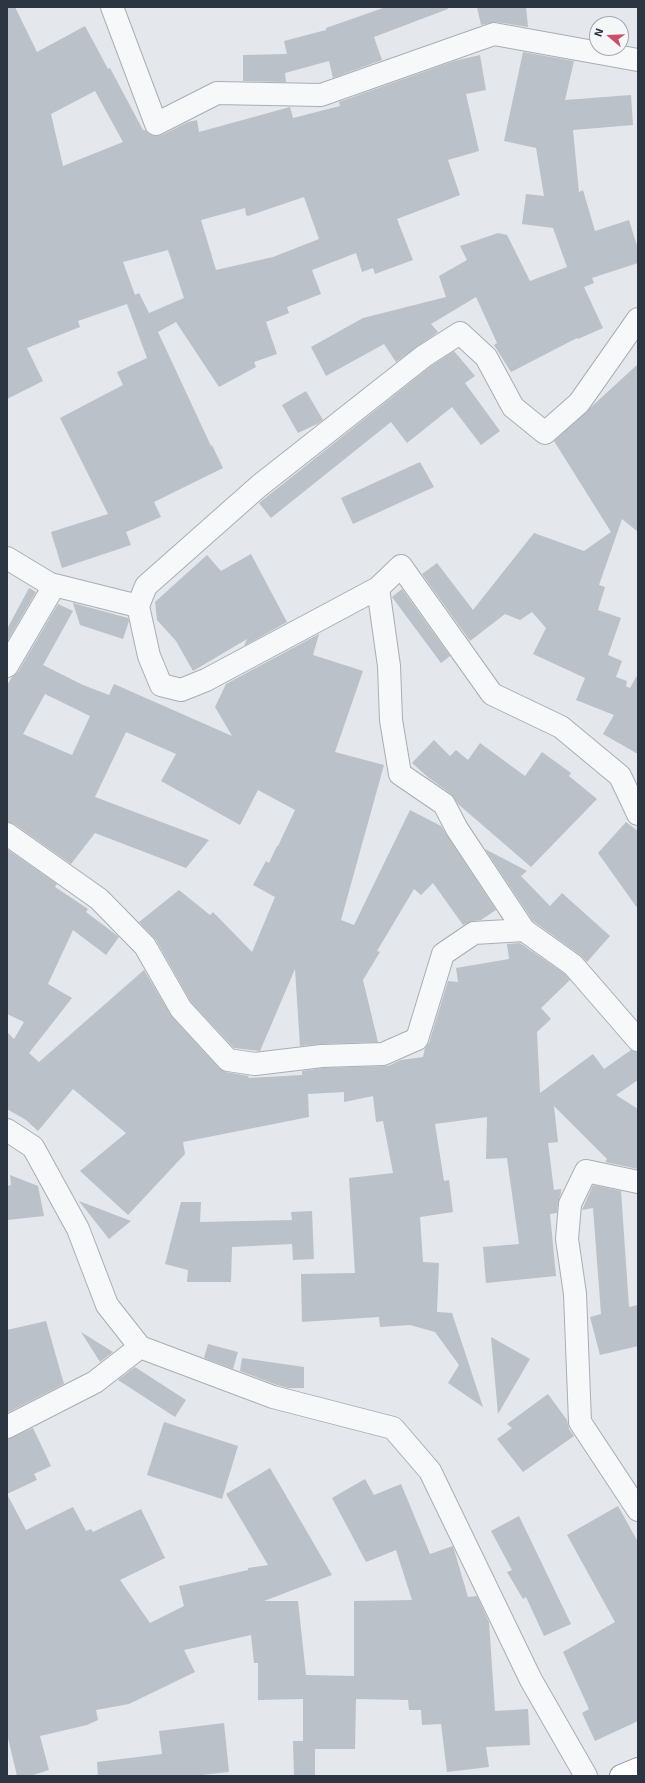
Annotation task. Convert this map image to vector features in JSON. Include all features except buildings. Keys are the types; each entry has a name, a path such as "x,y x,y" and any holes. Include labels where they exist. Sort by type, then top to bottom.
{"highway":[{"path":"621,1776 638,1769"}],"street":[{"path":"112,7 156,124 217,93 321,95 494,34 638,60"},
{"path":"638,319 579,404 545,433 513,408 486,357 460,333 424,356 259,486 146,586 138,606 149,656 160,685 181,690 206,680 378,588 401,566 492,694 561,727 620,776 638,814"},
{"path":"7,558 54,586 138,606"},
{"path":"7,666 54,586"},
{"path":"378,588 389,666 391,720 400,774 444,804 457,829 524,930 573,965 638,1040"},
{"path":"7,834 99,898 145,946 181,1009 228,1060 255,1064 322,1056 383,1054 417,1039 443,954 474,933 524,930"},
{"path":"7,1130 33,1147 78,1229 107,1305 140,1347 273,1397 393,1428 430,1471 531,1680 586,1776"},
{"path":"7,1146 33,1147"},
{"path":"638,1182 586,1171 570,1204 567,1239 575,1294 580,1422 638,1510"},
{"path":"7,1427 95,1382 140,1347"}]}
